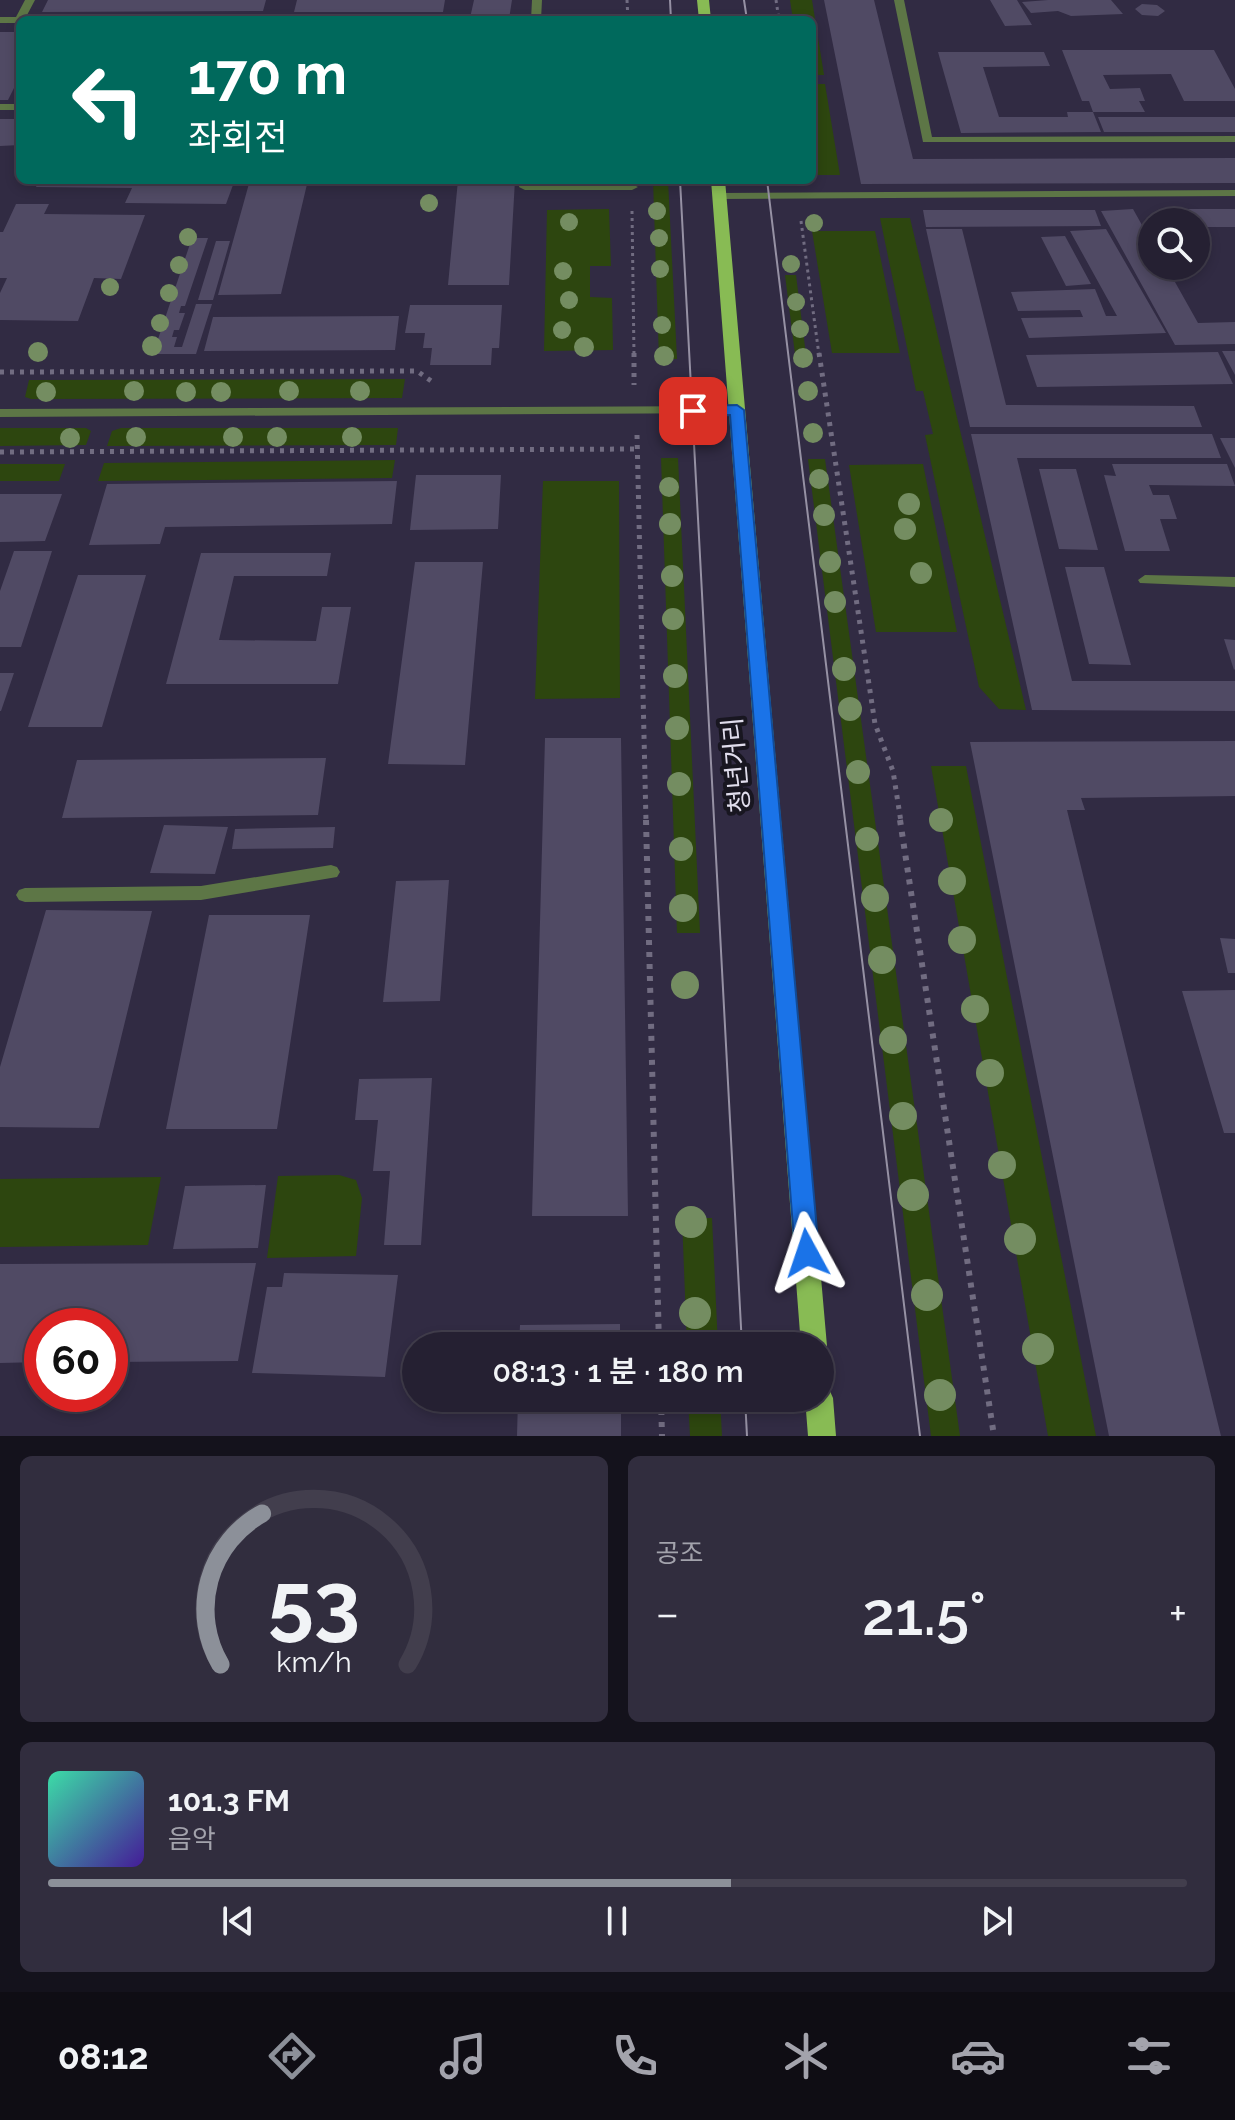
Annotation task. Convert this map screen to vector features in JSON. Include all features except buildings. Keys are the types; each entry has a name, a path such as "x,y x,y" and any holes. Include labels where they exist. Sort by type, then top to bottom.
{"main road":[{"name":"청년거리","path":"718,188 813,1332"},
{"path":"820,1412 822,1436"}],"street":[{"path":"899,0 927,140 1235,139"},
{"path":"525,184 525,187 632,187"},
{"path":"718,188 799,195 1235,193"},
{"path":"0,413 737,410"},
{"path":"1145,580 1235,582"},
{"path":"25,895 201,893 331,872"}],"path":[{"path":"632,187 634,386 659,1332"},
{"path":"799,195 807,277 875,724 893,771 994,1436"},
{"path":"0,372 417,371 436,385"},
{"path":"619,386 634,386"},
{"path":"0,452 638,449"},
{"path":"661,1412 662,1436"}],"green space":[{"path":"790,0 812,0 815,16 792,16"},
{"path":"816,25 824,75 816,75"},
{"path":"816,84 825,84 840,175 816,175"},
{"path":"653,184 668,184 677,359 659,359"},
{"path":"609,209 611,266 590,266 590,297 612,298 613,350 544,351 547,210"},
{"path":"880,218 910,218 1026,710 999,709 979,687 925,435 933,434 923,391 916,391"},
{"path":"812,231 875,231 900,353 832,353"},
{"path":"785,275 796,275 807,363 796,362"},
{"path":"405,379 402,398 25,397 29,380"},
{"path":"0,428 86,428 91,431 86,445 0,446"},
{"path":"121,428 398,428 396,445 107,446 112,431"},
{"path":"661,458 678,458 700,933 677,933"},
{"path":"808,459 825,459 960,1436 931,1436"},
{"path":"395,460 392,478 98,481 104,463"},
{"path":"0,464 65,464 59,481 0,481"},
{"path":"923,464 957,632 876,632 849,465"},
{"path":"543,481 619,481 620,698 535,699"},
{"path":"931,766 966,766 1096,1436 1048,1436"},
{"path":"339,1175 356,1180 362,1198 356,1256 267,1258 278,1176"},
{"path":"161,1177 148,1245 0,1247 0,1179"},
{"path":"682,1218 712,1218 717,1332 686,1332"},
{"path":"689,1412 721,1412 722,1436 690,1436"}],"tram line":[{"path":"670,0 671,16"},
{"path":"744,0 746,16"},
{"path":"680,184 741,1332"},
{"path":"767,184 920,1436"},
{"path":"746,1412 747,1436"}],"route":[{"path":"693,411 737,410 807,1253"}]}
